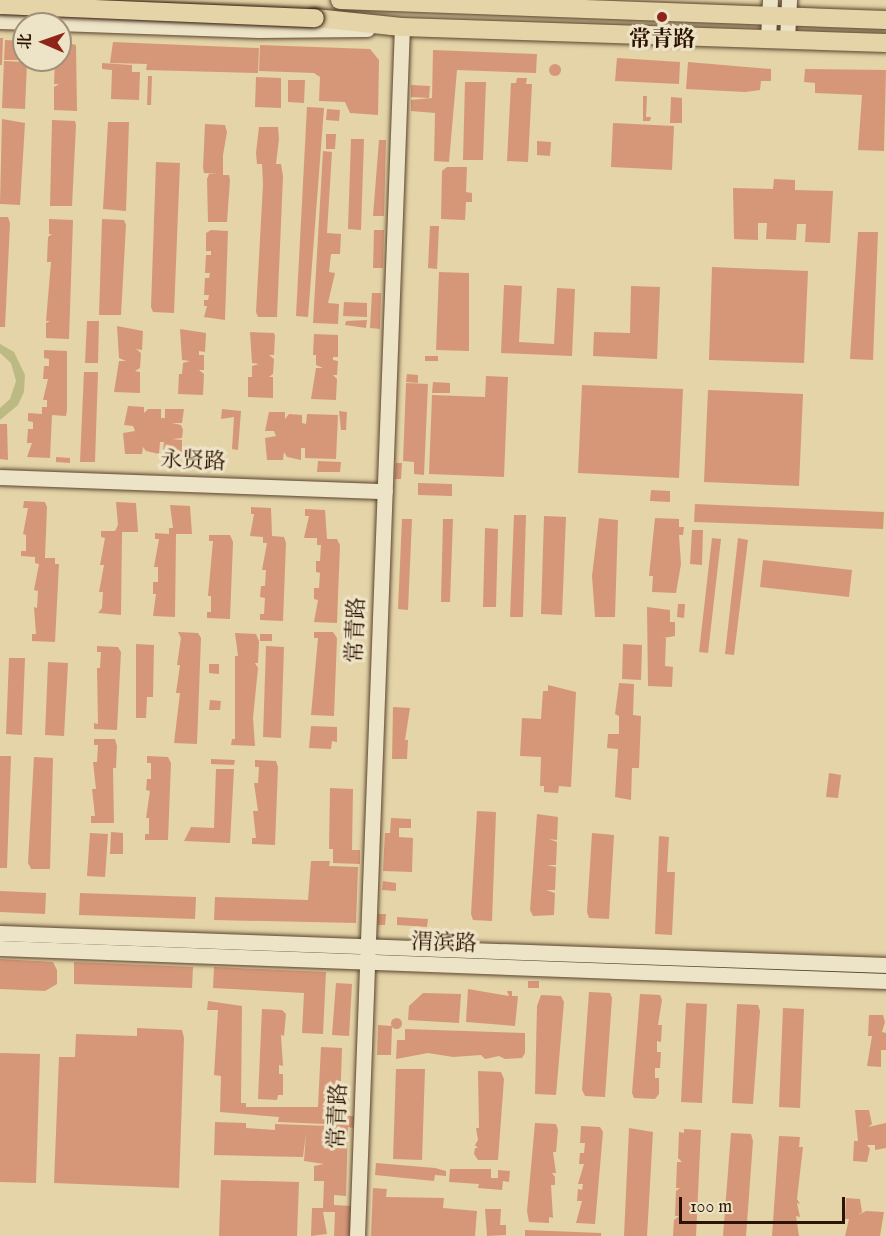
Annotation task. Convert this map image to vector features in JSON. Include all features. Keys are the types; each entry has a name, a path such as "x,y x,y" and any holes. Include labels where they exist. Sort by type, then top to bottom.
{"main road":[{"path":"340,0 769,7 886,20"},
{"path":"0,4 315,18 402,27 886,43"}],"street":[{"path":"768,38 769,7"},
{"path":"787,39 788,8"},
{"path":"0,21 259,30 342,31 402,27"},
{"name":"常青路","path":"357,1236 402,27"},
{"name":"永贤路","path":"0,477 385,491"},
{"name":"渭滨路","path":"0,933 886,965"},
{"name":"渭滨路","path":"0,948 886,981"}],"shaded area":[{"path":"0,344 14,352 25,375 24,392 18,405 0,420 0,408 10,399 16,381 11,363 0,353"}],"building":[{"path":"0,38 3,38 2,65 0,65"},
{"path":"5,40 12,40 12,60 4,60"},
{"path":"113,42 259,48 258,73 146,70 147,64 110,63"},
{"path":"72,44 76,45 77,111 54,110 54,87 59,84 54,84 54,72 72,72"},
{"path":"260,45 370,49 379,60 378,115 350,113 345,102 319,101 320,77 314,73 259,71"},
{"path":"433,50 537,54 536,73 457,70 449,162 434,161 435,113 411,111 411,100 432,98"},
{"path":"617,58 680,62 679,84 615,81"},
{"path":"4,61 12,61 12,72 27,72 25,109 2,108"},
{"path":"688,62 771,69 771,81 761,81 760,90 745,92 686,89"},
{"path":"102,63 132,65 132,72 140,72 139,100 111,99 112,70 102,69"},
{"path":"555,64 561,70 555,76 549,70"},
{"path":"805,69 886,70 884,151 858,150 862,95 815,93 815,83 804,82"},
{"path":"148,76 152,76 151,105 147,105"},
{"path":"256,77 281,78 281,108 255,107"},
{"path":"517,78 527,78 526,84 532,84 528,162 507,161 511,83 516,83"},
{"path":"288,80 305,80 304,103 288,102"},
{"path":"465,82 486,82 483,160 463,160"},
{"path":"411,85 430,86 429,98 411,97"},
{"path":"643,96 647,96 646,117 651,117 650,121 643,121"},
{"path":"671,97 682,98 682,123 670,123"},
{"path":"307,107 324,108 308,317 296,316"},
{"path":"327,109 340,110 339,121 326,120"},
{"path":"2,119 25,123 20,205 0,204"},
{"path":"52,120 75,121 76,125 72,206 50,206"},
{"path":"108,122 129,122 126,211 103,209"},
{"path":"613,123 674,126 672,170 611,167"},
{"path":"205,124 225,125 227,132 223,155 223,175 229,175 230,180 227,222 208,222 207,179 209,174 218,174 204,173"},
{"path":"259,127 278,127 276,164 281,164 283,176 277,317 258,317 256,312 263,184 262,164 257,164 256,153"},
{"path":"326,134 336,134 335,149 326,149"},
{"path":"351,139 364,139 361,230 348,229"},
{"path":"379,140 386,140 384,216 373,216"},
{"path":"537,141 551,142 550,156 537,155"},
{"path":"323,151 332,152 327,233 341,234 340,254 331,254 329,272 335,273 328,303 339,304 338,324 313,323"},
{"path":"156,162 180,163 174,313 153,312 151,307"},
{"path":"447,167 467,167 466,192 472,193 472,202 466,202 465,220 441,219 442,171"},
{"path":"774,179 795,180 795,190 833,191 830,243 805,242 806,224 797,224 796,240 766,239 767,223 758,223 758,240 734,239 733,188 773,189"},
{"path":"0,217 8,217 10,223 5,327 0,327"},
{"path":"49,219 73,220 69,339 46,338 46,323 50,321 46,321 51,262 47,262 48,237 52,234 49,234"},
{"path":"102,219 124,220 126,225 121,315 99,315"},
{"path":"430,226 439,226 437,269 428,268"},
{"path":"211,230 228,231 225,320 204,317 207,306 204,306 204,300 208,300 209,295 204,295 205,278 209,278 210,273 205,273 206,255 211,255 211,251 206,251 206,233"},
{"path":"374,230 384,230 383,268 373,268"},
{"path":"858,232 878,232 873,360 850,359"},
{"path":"712,267 808,271 804,363 709,360"},
{"path":"439,272 469,273 469,351 436,350"},
{"path":"504,285 522,286 519,342 554,344 557,288 575,289 572,356 501,353"},
{"path":"631,286 660,287 657,359 593,356 594,332 630,333"},
{"path":"372,293 381,293 380,329 370,328"},
{"path":"344,302 367,303 367,317 343,316"},
{"path":"367,320 366,328 345,325 346,321"},
{"path":"87,321 99,321 98,363 85,363"},
{"path":"117,326 143,331 142,350 136,349 141,353 140,368 135,371 140,372 140,393 114,392 119,361 126,361 119,358"},
{"path":"180,329 206,333 205,352 199,351 199,355 204,355 204,370 199,370 204,374 203,395 178,394 179,374 182,374 183,363 190,361 182,360"},
{"path":"250,332 274,333 274,355 269,355 274,359 273,374 269,377 273,377 273,398 248,397 248,377 252,377 252,366 259,364 252,363"},
{"path":"314,334 338,335 338,357 333,357 333,360 338,361 337,375 333,375 337,379 336,400 311,399 316,368 323,368 316,365 316,355 313,355"},
{"path":"44,350 67,351 67,410 66,416 52,415 50,458 27,457 32,443 27,443 28,429 33,429 33,422 28,421 28,413 42,414 42,407 47,407 47,400 43,400 48,379 43,379 44,366 49,366 49,359 44,358"},
{"path":"425,356 438,356 438,361 425,361"},
{"path":"84,372 98,372 95,462 80,462"},
{"path":"407,374 418,375 418,383 406,382"},
{"path":"486,376 508,377 504,477 429,474 432,395 485,397"},
{"path":"433,382 450,383 450,393 432,393"},
{"path":"406,383 428,384 424,475 414,474 414,462 403,461"},
{"path":"582,385 683,389 679,478 578,473"},
{"path":"708,390 803,394 799,486 704,482"},
{"path":"128,406 144,407 144,413 148,409 161,409 161,418 165,418 165,409 184,409 182,423 172,423 181,425 183,430 182,438 172,439 182,440 182,453 163,452 164,442 160,442 159,454 146,451 143,447 142,454 125,454 123,433 135,431 133,426 124,425"},
{"path":"222,409 241,411 238,450 232,449 234,417 221,419"},
{"path":"339,411 347,412 346,430 341,430"},
{"path":"269,412 285,412 285,419 289,414 302,415 302,423 306,424 307,414 338,415 336,459 305,458 305,448 301,448 301,460 287,457 284,452 283,460 267,460 265,438 276,436 274,431 265,431"},
{"path":"0,424 7,424 8,460 0,459"},
{"path":"56,457 70,458 70,463 56,462"},
{"path":"318,461 341,462 340,472 317,472"},
{"path":"396,463 402,463 401,479 395,479"},
{"path":"418,483 452,484 452,496 418,495"},
{"path":"651,490 670,491 670,502 650,501"},
{"path":"24,501 45,502 47,507 45,558 55,558 55,564 59,564 55,642 32,641 32,634 36,634 34,607 37,608 38,591 34,590 39,564 35,563 35,557 21,556 21,551 26,551 26,535 23,534 28,508 23,508"},
{"path":"116,502 136,503 138,532 122,532 121,615 98,613 102,608 103,592 99,592 104,565 100,565 105,538 101,537 101,531 115,531 118,525"},
{"path":"695,504 884,512 883,529 694,522"},
{"path":"170,505 190,506 192,534 176,534 175,617 153,616 156,594 153,594 153,582 158,582 158,567 154,567 159,539 155,539 155,533 169,534 169,528 173,528"},
{"path":"251,507 271,508 272,536 284,537 286,543 283,621 260,620 260,614 264,614 265,598 260,597 261,586 265,586 266,570 262,570 267,543 263,543 263,537 250,536 254,514 251,514"},
{"path":"305,509 325,510 327,539 337,539 340,545 337,623 314,622 318,600 314,599 314,588 319,588 320,573 316,572 316,561 320,561 321,545 317,545 317,538 304,538 309,516 305,516"},
{"path":"514,515 526,515 523,617 510,617"},
{"path":"544,516 566,517 562,615 541,614"},
{"path":"599,518 618,520 615,617 595,617 592,576"},
{"path":"655,518 679,519 679,527 684,527 683,535 679,535 681,564 676,593 652,592 653,576 649,576"},
{"path":"402,519 412,519 408,610 398,609"},
{"path":"443,519 453,519 450,602 441,602"},
{"path":"485,528 498,529 496,607 483,607"},
{"path":"692,530 703,530 702,565 690,564"},
{"path":"209,535 230,535 233,542 230,619 207,618 207,612 211,612 211,596 208,596 213,541 209,541"},
{"path":"712,538 721,539 708,653 699,652"},
{"path":"738,538 748,540 734,655 725,654"},
{"path":"763,560 852,570 849,597 760,587"},
{"path":"678,604 685,604 684,618 677,617"},
{"path":"647,607 670,610 670,622 675,622 675,636 663,638 666,638 665,666 673,667 672,687 648,686"},
{"path":"178,632 198,633 201,638 197,744 174,743 180,693 176,693 181,638"},
{"path":"314,632 333,632 337,638 334,716 311,715 318,638 314,638"},
{"path":"235,633 256,634 259,641 258,663 255,663 258,668 253,718 255,746 231,745 232,739 235,739 235,656 238,656"},
{"path":"260,634 272,634 272,641 260,641"},
{"path":"136,644 154,645 153,697 147,697 146,718 136,718"},
{"path":"623,644 642,645 641,680 622,679"},
{"path":"97,646 118,647 121,652 117,730 94,729 94,723 98,724 97,668 100,668 101,652 97,652"},
{"path":"266,646 284,647 281,738 263,737"},
{"path":"9,658 25,658 22,735 6,734"},
{"path":"48,662 68,663 64,736 45,735"},
{"path":"209,664 219,664 219,674 209,673"},
{"path":"619,683 634,684 633,715 641,716 639,768 632,768 631,800 615,797 618,749 607,748 608,734 619,734 619,716 615,714"},
{"path":"548,685 576,692 571,787 559,786 558,793 544,792 544,786 540,786 541,757 520,756 522,718 541,719 543,691 548,691"},
{"path":"210,700 221,701 220,710 209,710"},
{"path":"393,707 410,708 405,740 408,740 407,759 392,759"},
{"path":"311,726 337,727 337,742 332,741 331,749 309,748"},
{"path":"94,739 115,739 117,746 116,768 113,768 114,823 91,823 91,816 95,816 92,789 96,789 93,762 97,762 98,745 94,745"},
{"path":"0,756 11,756 7,868 0,868"},
{"path":"147,756 168,757 171,763 168,840 145,840 145,834 149,834 149,818 146,818 150,791 146,790 147,779 151,779 151,763 147,763"},
{"path":"34,757 53,758 50,869 31,869 28,863"},
{"path":"211,759 235,760 234,765 211,764"},
{"path":"255,760 276,761 278,767 275,845 252,844 252,838 256,838 253,811 258,811 254,783 258,783 259,767 255,767"},
{"path":"216,769 234,769 230,843 184,841 191,827 214,828"},
{"path":"829,773 841,775 838,798 826,797"},
{"path":"330,788 353,789 352,850 360,850 360,864 333,863 333,849 329,849"},
{"path":"477,811 496,812 492,921 473,920 471,914"},
{"path":"537,814 558,817 557,840 549,839 557,842 556,865 547,865 556,867 555,890 546,890 555,893 554,915 533,916 530,910"},
{"path":"391,818 411,819 411,828 399,828 399,837 413,838 412,872 383,871 385,833 390,833"},
{"path":"111,832 123,833 123,854 110,854"},
{"path":"90,833 108,834 105,877 87,876"},
{"path":"592,833 614,835 609,919 589,918 587,912"},
{"path":"659,836 669,837 667,872 675,872 672,935 655,934"},
{"path":"311,861 330,861 329,866 358,867 356,923 214,920 215,897 308,900"},
{"path":"383,881 396,883 396,891 382,890"},
{"path":"0,891 46,893 45,914 0,912"},
{"path":"80,893 196,897 195,919 79,915"},
{"path":"378,914 386,914 385,925 378,925"},
{"path":"397,917 428,919 427,927 397,925"},
{"path":"0,959 53,962 57,970 57,984 45,991 0,989"},
{"path":"74,962 193,967 192,988 74,984"},
{"path":"214,967 326,972 323,1034 302,1033 304,993 213,988"},
{"path":"528,981 539,981 539,988 528,988"},
{"path":"336,983 352,984 349,1036 332,1035"},
{"path":"468,989 509,996 507,991 512,991 512,996 518,996 515,1026 466,1022"},
{"path":"589,992 610,993 612,998 605,1097 585,1096 582,1090"},
{"path":"423,993 461,994 459,1023 408,1020 409,1006"},
{"path":"640,994 660,995 662,1000 658,1025 662,1025 661,1042 657,1041 657,1052 661,1052 660,1068 655,1068 655,1078 659,1078 659,1094 655,1099 634,1098 632,1093"},
{"path":"541,995 561,996 564,1002 556,1095 535,1094 537,1006"},
{"path":"208,1001 242,1006 241,1103 246,1103 246,1107 318,1107 321,1047 342,1048 340,1108 326,1107 325,1124 278,1122 279,1117 220,1112 221,1076 214,1075 218,1010 207,1010"},
{"path":"686,1003 707,1004 702,1103 681,1102"},
{"path":"737,1004 758,1005 760,1011 753,1104 732,1103"},
{"path":"783,1008 804,1009 800,1108 779,1107"},
{"path":"262,1009 282,1010 286,1014 284,1036 281,1035 283,1066 279,1065 279,1074 283,1074 283,1095 278,1095 277,1100 258,1099"},
{"path":"869,1015 883,1015 885,1022 882,1032 886,1033 886,1050 881,1050 881,1067 867,1066 872,1036 868,1036"},
{"path":"396,1018 400,1019 400,1027 396,1028 392,1027 391,1023 392,1019"},
{"path":"378,1025 392,1026 391,1055 377,1055"},
{"path":"137,1028 182,1030 184,1038 179,1188 54,1183 59,1057 75,1057 76,1034 137,1036"},
{"path":"405,1029 525,1033 525,1053 522,1058 505,1059 499,1056 485,1059 481,1055 453,1057 428,1053 396,1059 397,1040 405,1040"},
{"path":"0,1053 40,1054 36,1183 0,1182"},
{"path":"396,1069 425,1069 422,1160 393,1159"},
{"path":"478,1071 501,1072 504,1079 498,1160 478,1160 474,1154 475,1148 478,1148 475,1145 478,1140 476,1128 479,1128"},
{"path":"855,1110 869,1110 872,1124 868,1127 886,1123 886,1148 875,1150 875,1145 867,1145 870,1149 867,1162 853,1161 854,1141 858,1141"},
{"path":"331,1116 354,1116 353,1128 348,1127 346,1196 334,1195 334,1205 352,1206 351,1236 334,1236 335,1212 323,1212 327,1234 311,1236 312,1208 323,1208 324,1181 314,1181 314,1166 324,1164 304,1161 306,1133 303,1157 214,1155 215,1122 246,1123 246,1128 275,1130 275,1124 331,1126"},
{"path":"535,1123 556,1124 558,1130 556,1152 553,1152 556,1173 552,1173 555,1177 555,1185 551,1185 553,1218 549,1217 549,1223 529,1222 527,1211"},
{"path":"581,1126 600,1127 603,1132 595,1224 576,1223 582,1201 577,1201 578,1189 582,1190 583,1184 578,1184 584,1164 579,1164 580,1153 584,1153 585,1143 580,1143"},
{"path":"629,1128 653,1132 647,1236 624,1236"},
{"path":"684,1129 701,1130 696,1236 673,1236 674,1220 679,1216 675,1216 676,1191 680,1188 676,1188 677,1162 682,1162 678,1158 679,1132 684,1133"},
{"path":"731,1133 751,1134 753,1141 746,1236 723,1236"},
{"path":"779,1136 800,1137 799,1147 803,1147 797,1199 800,1204 797,1203 800,1217 796,1216 799,1236 772,1236"},
{"path":"376,1163 435,1168 446,1171 446,1176 435,1175 434,1181 375,1175"},
{"path":"450,1169 491,1169 491,1178 498,1178 498,1170 510,1171 509,1182 503,1181 502,1190 478,1188 479,1184 449,1182"},
{"path":"221,1180 299,1182 297,1236 219,1236"},
{"path":"373,1188 387,1189 386,1197 444,1198 443,1208 477,1211 475,1236 371,1236"},
{"path":"846,1198 860,1199 862,1212 858,1215 866,1211 884,1212 880,1236 845,1236 849,1219 845,1219"},
{"path":"485,1209 501,1209 500,1225 506,1225 506,1235 487,1236"},
{"path":"525,1230 601,1233 601,1236 525,1236"}],"place":[{"name":"常青路","path":"662,17"}]}
